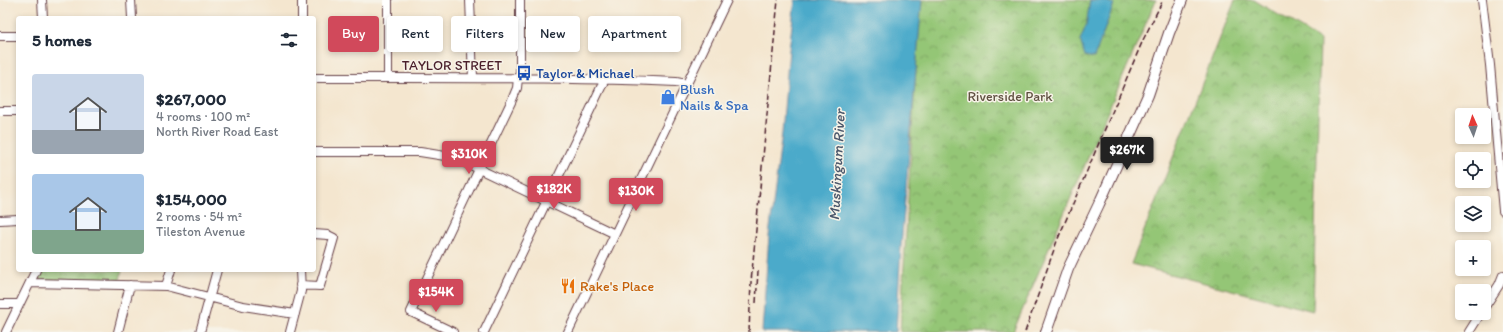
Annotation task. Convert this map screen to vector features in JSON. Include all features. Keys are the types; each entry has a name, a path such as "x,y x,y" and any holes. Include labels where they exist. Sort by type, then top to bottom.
{"main road":[{"path":"1046,332 1068,268 1103,197 1148,95 1169,32 1182,0"}],"street":[{"path":"42,0 42,16"},
{"path":"131,0 132,16"},
{"path":"302,0 302,16"},
{"path":"388,0 388,78"},
{"path":"470,0 473,78"},
{"path":"452,332 412,312 480,170 517,88 519,78 520,0"},
{"path":"568,332 727,0"},
{"path":"1482,0 1490,65 1503,211"},
{"path":"0,36 16,36"},
{"name":"TAYLOR STREET","path":"316,78 605,79 676,82 687,84"},
{"path":"484,332 605,79"},
{"path":"0,111 16,111"},
{"path":"316,152 429,152 460,160 615,234"},
{"path":"0,220 16,219"},
{"path":"300,285 320,286 334,238 328,235 316,234"},
{"path":"6,332 35,272"},
{"path":"166,286 170,272"},
{"path":"200,332 216,272"},
{"path":"290,332 301,290 300,272"},
{"path":"1491,297 1499,285 1503,275"},
{"path":"30,283 166,286 243,306 295,314"},
{"path":"118,332 130,285"},
{"path":"0,304 19,304"},
{"path":"1469,332 1477,320"}],"green space":[{"name":"Riverside Park","path":"921,0 1156,0 1013,332 900,332"},
{"path":"1235,0 1254,0 1320,40 1313,311 1131,264"},
{"path":"39,272 122,272 120,280 40,280 37,275"}],"water":[{"name":"Muskingum River","path":"795,0 922,0 901,247 896,332 762,332 769,236 782,133"},
{"path":"1090,0 1104,0 1114,4 1094,58 1085,56 1080,40 1086,26"}],"railway":[{"path":"749,332 751,282 778,0"},
{"path":"1025,332 1057,241 1143,40 1163,0"},
{"path":"756,303 758,271"}],"place":[{"name":"Taylor & Michael","path":"524,73"},
{"name":"Blush Nails & Spa","path":"668,97"},
{"name":"Rake's Place","path":"568,286"}]}
